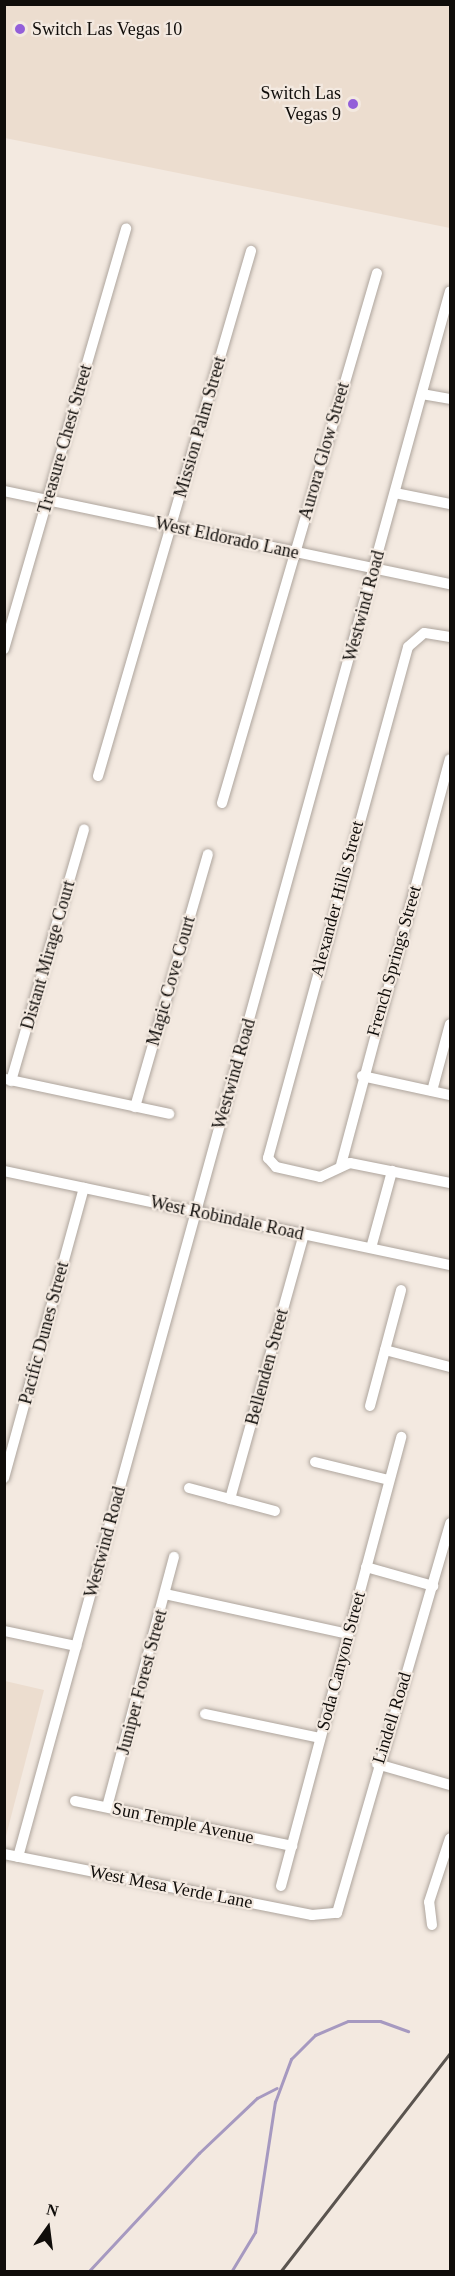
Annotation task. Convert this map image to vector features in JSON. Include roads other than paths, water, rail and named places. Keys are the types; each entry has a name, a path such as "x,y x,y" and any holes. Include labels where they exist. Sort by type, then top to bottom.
{"street":[{"name":"Treasure Chest Street","path":"4,650 126,228"},
{"name":"Mission Palm Street","path":"98,776 251,251"},
{"name":"Aurora Glow Street","path":"222,803 377,273"},
{"name":"Westwind Road","path":"18,1857 450,292"},
{"path":"422,394 450,399"},
{"name":"West Eldorado Lane","path":"4,491 450,584"},
{"path":"395,493 450,504"},
{"name":"Alexander Hills Street","path":"341,1165 320,1177 270,1164 271,1143 339,887 408,647 416,637 450,637"},
{"name":"French Springs Street","path":"341,1165 362,1076 450,759"},
{"name":"Distant Mirage Court","path":"8,1080 84,829"},
{"name":"Magic Cove Court","path":"135,1107 208,854"},
{"path":"432,1091 450,1024"},
{"path":"362,1076 450,1095"},
{"path":"8,1080 169,1114"},
{"path":"341,1165 392,1172 450,1184"},
{"name":"West Robindale Road","path":"4,1171 450,1265"},
{"path":"371,1248 392,1172"},
{"name":"Pacific Dunes Street","path":"4,1478 84,1188"},
{"name":"Bellenden Street","path":"230,1499 303,1234"},
{"path":"370,1406 401,1290"},
{"path":"385,1350 450,1367"},
{"name":"Soda Canyon Street","path":"281,1886 400,1437"},
{"path":"315,1462 389,1480"},
{"path":"189,1488 275,1511"},
{"name":"Lindell Road","path":"337,1913 377,1764 433,1586 450,1523"},
{"name":"Juniper Forest Street","path":"107,1808 174,1557"},
{"path":"366,1567 433,1586"},
{"path":"165,1594 348,1634"},
{"path":"4,1630 76,1646"},
{"path":"205,1714 320,1738"},
{"path":"377,1764 450,1785"},
{"name":"Sun Temple Avenue","path":"75,1801 292,1846"},
{"path":"432,1925 429,1902 450,1838"},
{"name":"West Mesa Verde Lane","path":"4,1854 312,1915 337,1913"}],"waterway":[{"path":"231,2272 255,2232 275,2102 291,2059 315,2035 348,2021 380,2021 408,2031"},
{"path":"88,2272 199,2153 257,2098 277,2088"}],"railway":[{"path":"280,2272 450,2053"}],"place":[{"name":"Switch Las Vegas 10","path":"20,29"},
{"name":"Switch Las Vegas 9","path":"353,104"}]}
